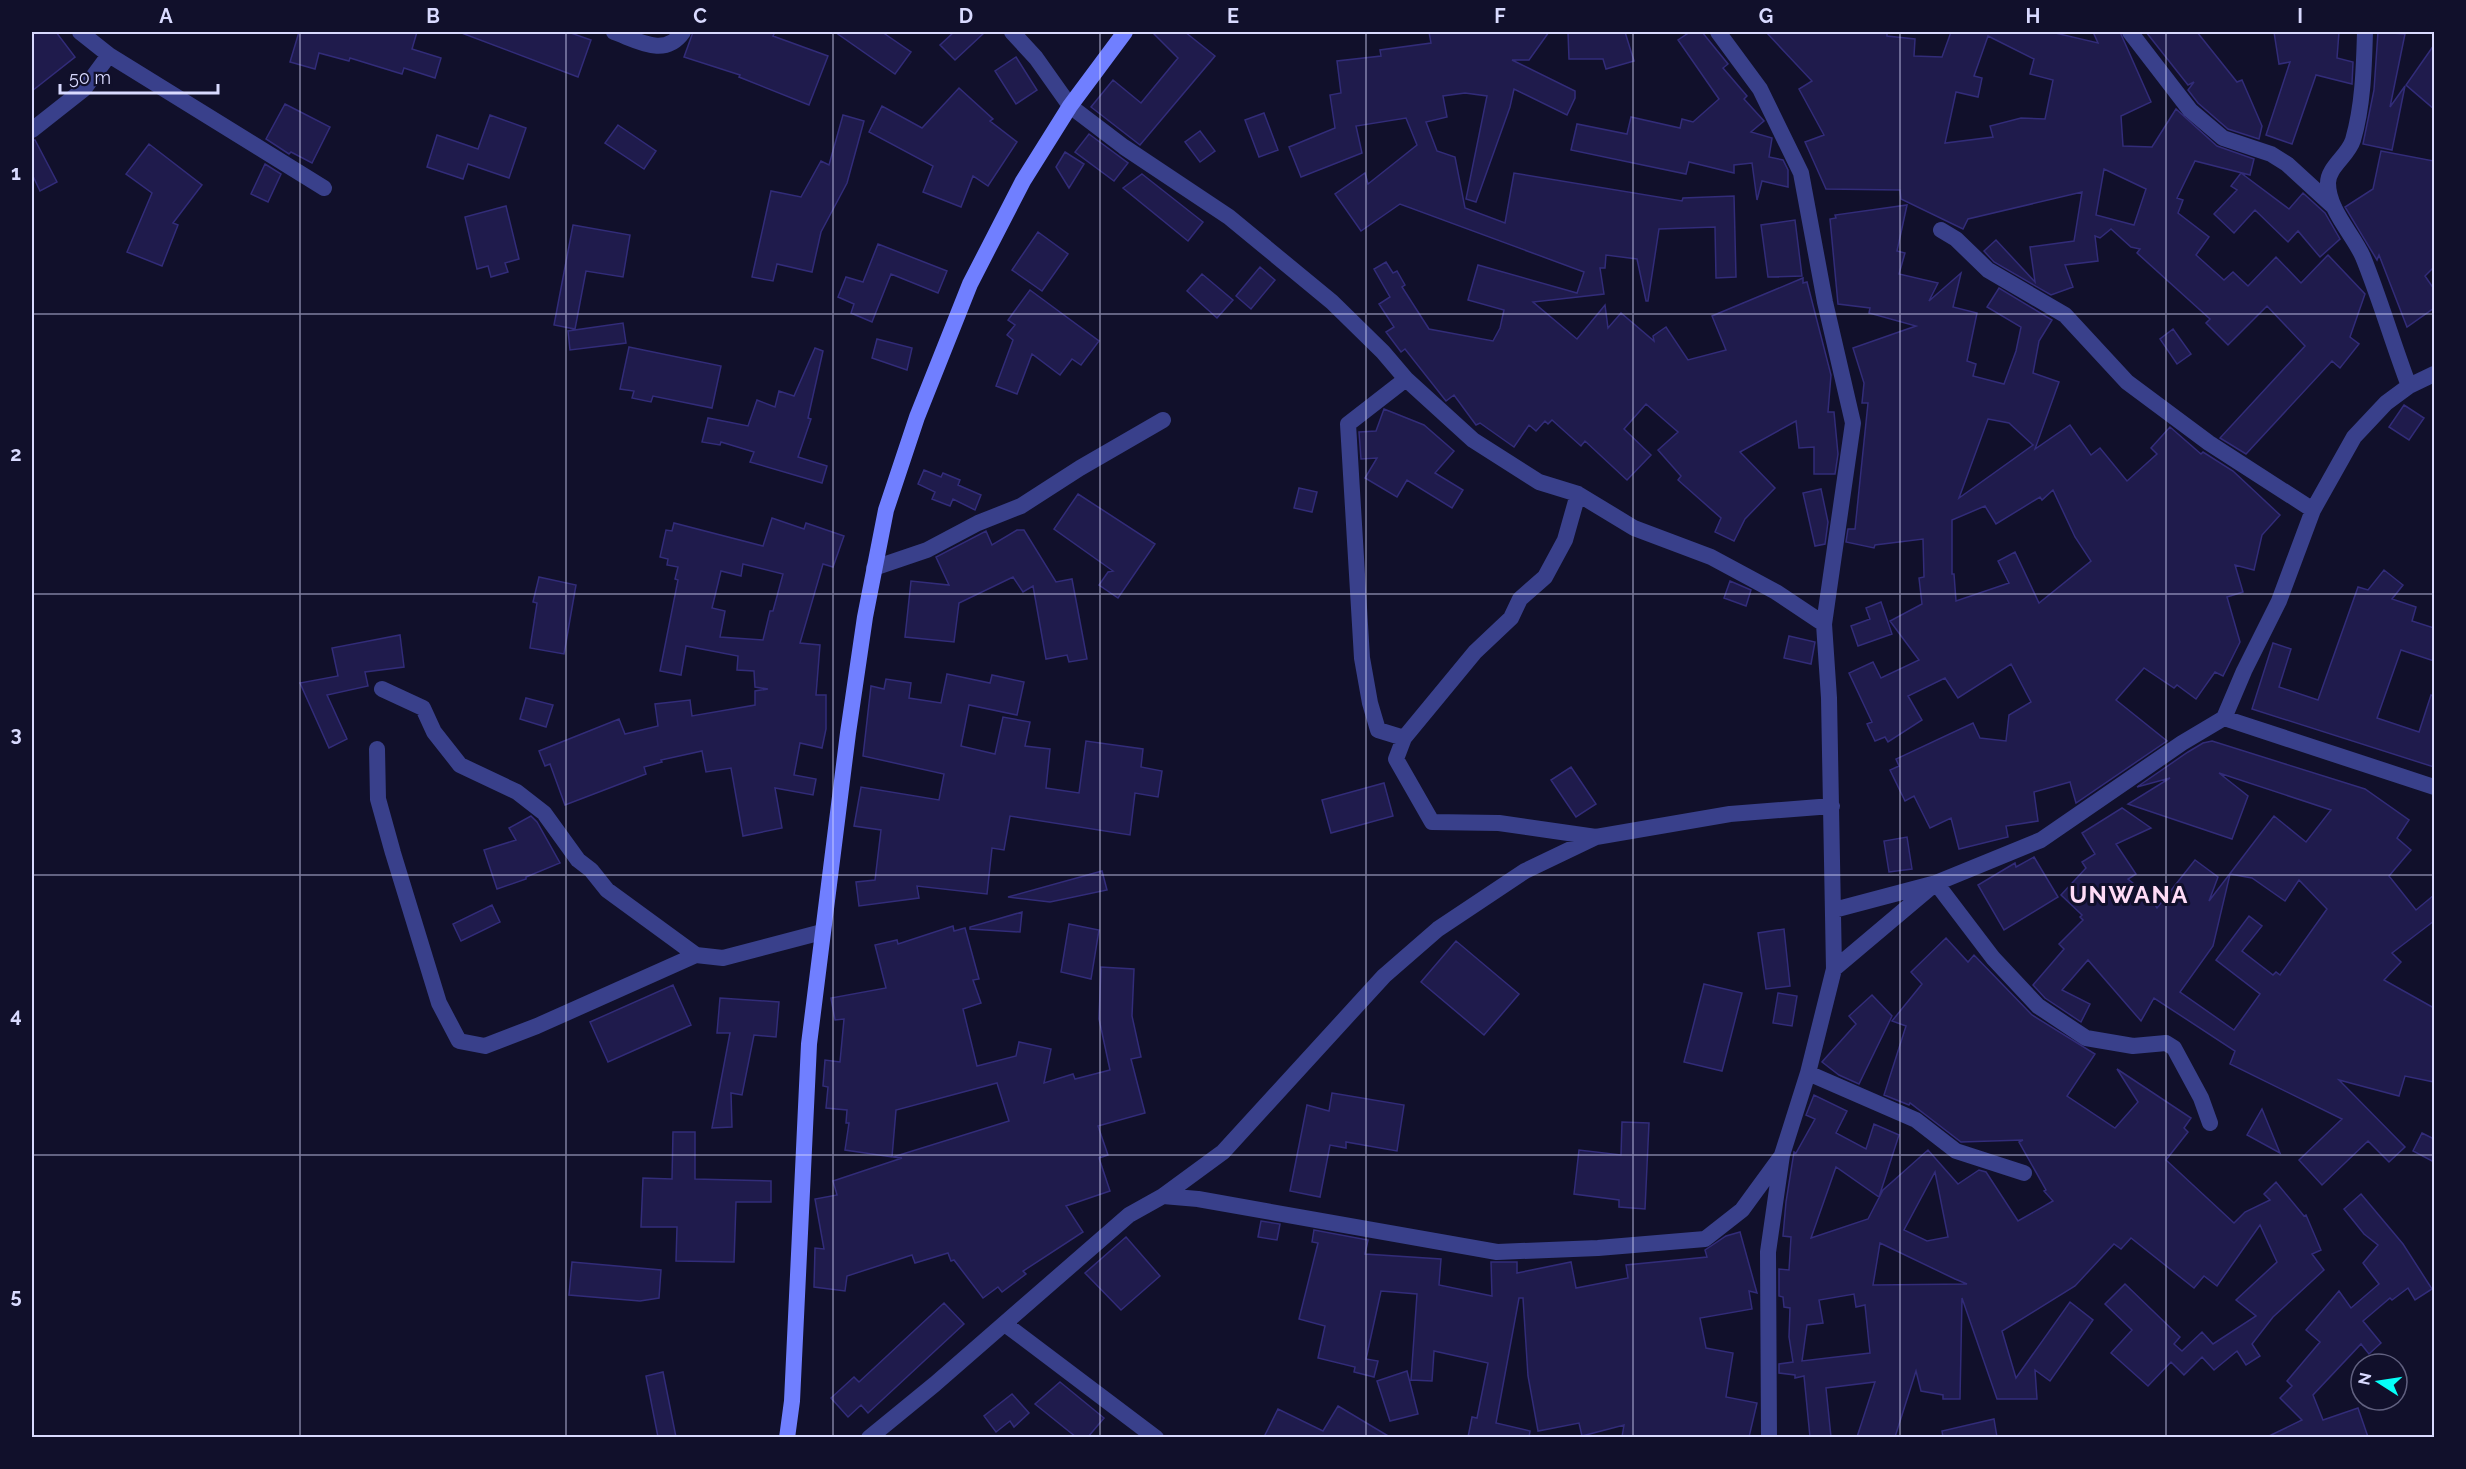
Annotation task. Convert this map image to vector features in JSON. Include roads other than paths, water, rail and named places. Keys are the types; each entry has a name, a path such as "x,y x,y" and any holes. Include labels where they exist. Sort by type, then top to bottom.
{"main road":[{"path":"787,1437 792,1401 809,1044 851,710 885,510 917,417 970,284 1023,181 1070,106 1125,32"}],"street":[{"path":"80,32 110,55 324,188"},
{"path":"614,32 661,47 675,43 683,32"},
{"path":"1012,32 1036,58 1070,106 1124,147 1238,224 1332,302 1383,352 1406,379 1473,440 1539,482 1578,494 1634,528 1711,557 1776,592 1824,624"},
{"path":"1718,32 1760,89 1801,173 1825,302 1853,423 1824,624 1832,806 1834,969 1808,1073 1782,1155 1768,1252 1771,1333 1769,1437"},
{"path":"2130,32 2190,110 2223,138 2279,159 2337,209"},
{"path":"2365,32 2364,73 2352,142 2328,180 2337,209 2361,254 2409,387"},
{"path":"32,130 84,89 110,55"},
{"path":"1941,230 1956,239 1988,270 2065,315 2127,382 2210,443 2313,510"},
{"path":"1834,910 1936,883 2041,840 2182,743 2224,718 2278,601 2313,510 2354,437 2386,403 2409,387 2434,374"},
{"path":"1404,738 1378,730 1362,658 1347,424 1406,379"},
{"path":"874,568 927,550 978,524 1021,506 1080,468 1163,420"},
{"path":"1578,494 1565,540 1545,577 1520,599 1511,618 1475,652 1404,738 1396,759 1432,822 1499,823 1596,837"},
{"path":"382,689 423,708 434,732 460,765 517,792 544,813 578,860 591,870 607,890 696,955 723,958 822,932"},
{"path":"2224,718 2434,787"},
{"path":"377,749 378,799 390,842 440,1003 459,1041 485,1046 537,1026 696,955"},
{"path":"869,1437 1005,1324 1129,1215 1163,1196 1223,1152 1384,976 1438,929 1525,870 1596,837 1730,814 1832,806"},
{"path":"1834,969 1936,883"},
{"path":"1936,883 1993,958 2038,1006 2086,1038 2133,1046 2166,1043 2174,1048 2201,1098 2210,1123"},
{"path":"1808,1073 1916,1120 1956,1151 2024,1173"},
{"path":"1163,1196 1198,1199 1497,1252 1598,1248 1705,1239 1742,1210 1782,1155"},
{"path":"1005,1324 1156,1437"}],"district":[{"name":"UNWANA","path":"2129,895"}]}
